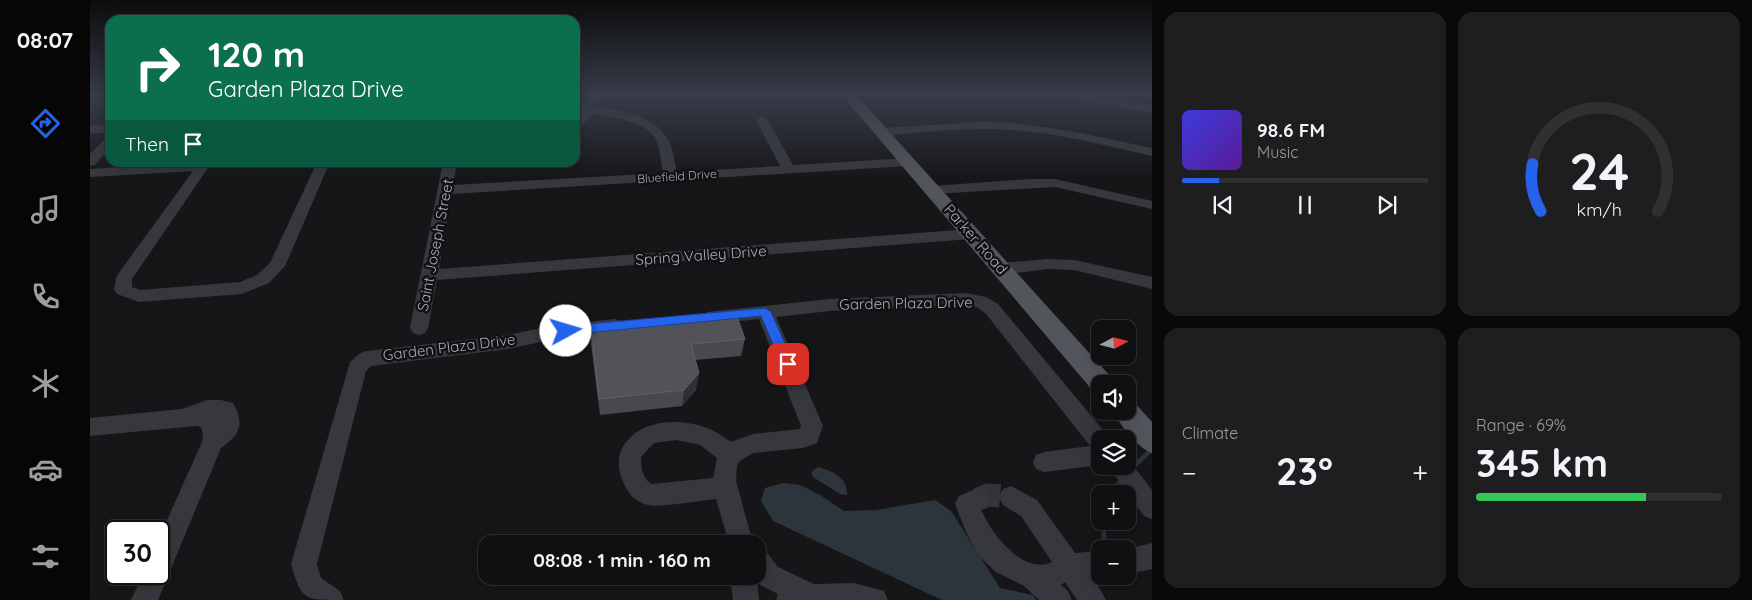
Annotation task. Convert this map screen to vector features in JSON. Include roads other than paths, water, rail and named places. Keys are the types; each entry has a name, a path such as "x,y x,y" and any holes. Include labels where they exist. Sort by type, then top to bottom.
{"main road":[{"name":"Parker Road","path":"874,123 1094,375"},
{"path":"1134,420 1149,438"}],"street":[{"path":"645,123 654,129 661,138 671,176"},
{"path":"764,123 789,169"},
{"path":"882,132 1013,126 1049,130 1152,152"},
{"path":"90,130 105,128"},
{"path":"90,162 105,146"},
{"name":"Bluefield Drive","path":"445,190 909,162"},
{"path":"90,173 167,167"},
{"path":"203,167 124,278 124,290 139,296 242,288 263,278 277,266 322,167"},
{"name":"Saint Joseph Street","path":"419,328 449,167"},
{"path":"933,190 1030,182 1055,183 1152,205"},
{"name":"Spring Valley Drive","path":"430,276 971,234"},
{"path":"1001,269 1048,264 1074,265 1152,283"},
{"name":"Garden Plaza Drive","path":"696,319 830,305 966,299 987,304 1091,432"},
{"path":"739,535 724,476 726,463 731,455 736,449 753,444 809,436 812,426 765,312"},
{"name":"Garden Plaza Drive","path":"331,600 310,586 304,564 358,367 366,358 508,342 550,333 638,324"},
{"path":"90,426 196,417 212,431 170,539"},
{"path":"727,487 650,495 644,493 637,488 633,481 630,454 642,439 650,434 676,431 705,437 731,455"},
{"path":"1044,462 1091,456"},
{"path":"1126,475 1147,501"},
{"path":"1011,497 1029,508 1093,600"},
{"path":"972,502 975,524 988,547 1005,563 1033,577 1059,600"},
{"path":"1136,559 1152,556"},
{"path":"1033,577 1049,576 1070,566 1091,565"},
{"path":"766,572 800,599 823,596 865,597 875,600"},
{"path":"144,600 151,585"},
{"path":"744,585 746,600"}],"waterway":[{"path":"1136,464 1151,450"},
{"path":"1117,485 1121,480"},
{"path":"1104,530 1104,537"}],"tunnel":[{"path":"978,499 988,495 1011,497"}]}
